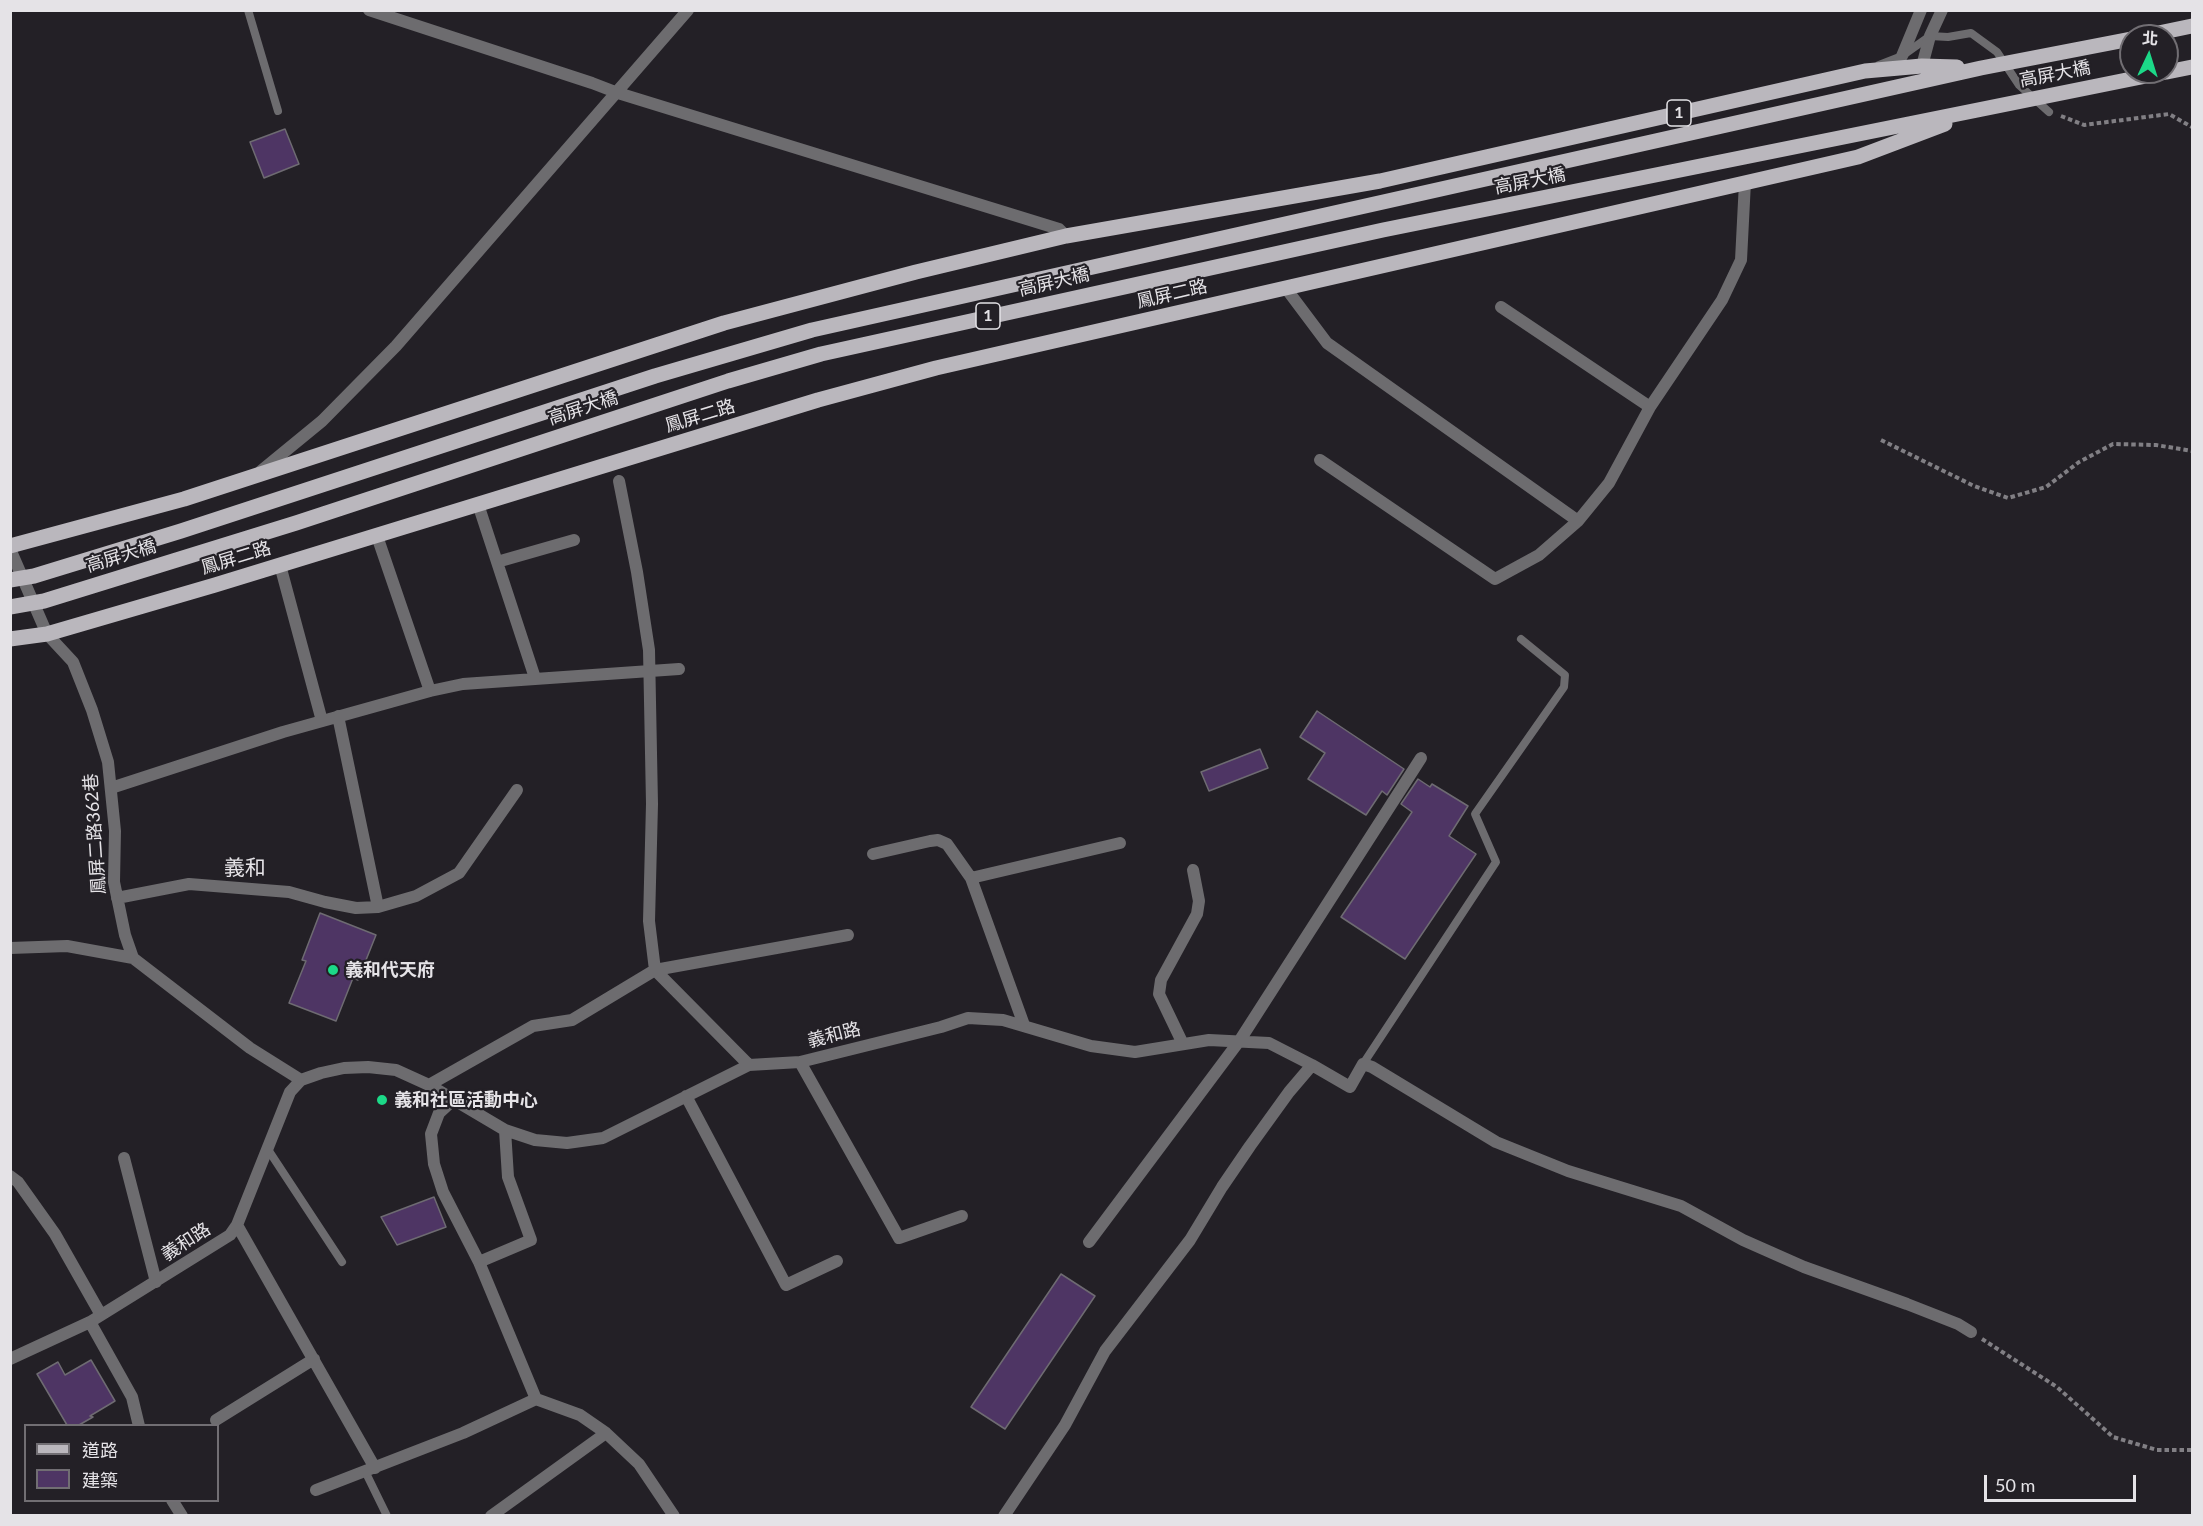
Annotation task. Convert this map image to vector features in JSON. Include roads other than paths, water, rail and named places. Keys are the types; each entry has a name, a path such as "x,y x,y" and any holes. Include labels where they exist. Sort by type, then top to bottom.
{"main road":[{"name":"高屏大橋","path":"10,580 34,576 181,531 655,376 812,330 1982,68 2119,41"},
{"name":"高屏大橋","path":"1066,236 1380,181 1865,71 1922,66 1982,68"},
{"name":"高屏大橋","path":"10,607 44,601 274,530 728,381 821,354 1372,232 2119,82"},
{"name":"高屏大橋","path":"1409,258 1858,156 1988,108"},
{"name":"1","path":"10,548 184,500 724,323 905,275 1066,236"},
{"name":"鳳屏二路","path":"10,639 47,633 280,565 818,400 947,366 1409,258"}],"street":[{"path":"369,10 592,82 618,93 1059,229 1066,236"},
{"path":"257,475 322,421 396,346 688,10"},
{"path":"1902,56 1921,10"},
{"path":"1922,66 1930,36 1942,10"},
{"path":"1320,460 1495,579 1539,555 1578,521 1610,483 1650,407 1722,300 1741,260 1745,182"},
{"path":"1285,287 1327,343 1578,521"},
{"path":"1501,307 1650,407"},
{"path":"619,482 637,572 649,650 651,804 649,921 655,970 749,1065"},
{"path":"478,504 536,678"},
{"path":"377,536 430,691"},
{"path":"497,562 574,540"},
{"name":"鳳屏二路362巷","path":"10,548 47,633 73,662 92,710 108,762 115,831 114,882 125,935 133,958"},
{"path":"280,565 322,721"},
{"path":"111,788 338,716 463,684 679,669"},
{"path":"338,716 378,907"},
{"path":"1089,1242 1240,1040 1421,758"},
{"path":"117,898 189,884 289,892 346,906 378,907 416,896 459,873 517,790"},
{"path":"873,854 938,840 947,844 971,878 1024,1025"},
{"path":"971,878 1120,843"},
{"path":"1183,1044 1159,994 1161,980 1197,914 1199,901 1193,870"},
{"path":"429,1085 533,1026 572,1020 655,970 849,935"},
{"path":"10,948 67,946 133,958 250,1048 301,1080"},
{"name":"義和路","path":"10,1359 96,1318 230,1235 237,1226 290,1092 301,1080 344,1068 368,1067 396,1070 429,1085 505,1130 535,1140 567,1143 603,1138 749,1065 800,1062 941,1027 968,1018 1003,1020 1091,1046 1135,1052 1209,1040 1269,1043 1350,1087 1363,1064"},
{"path":"800,1062 899,1238 962,1216"},
{"path":"1363,1064 1372,1067 1496,1142 1568,1171 1681,1206 1743,1240 1804,1267 1958,1324 1971,1332"},
{"path":"1004,1515 1065,1425 1106,1351 1190,1240 1222,1187 1289,1092 1312,1065"},
{"path":"686,1096 786,1285 837,1261"},
{"path":"453,1100 439,1113 431,1134 434,1164 443,1192 479,1262 536,1399"},
{"path":"479,1262 531,1240 507,1177 505,1130"},
{"path":"124,1158 156,1282"},
{"path":"10,1176 18,1182 55,1234 132,1396 139,1424"},
{"path":"237,1226 314,1359 370,1470"},
{"path":"216,1420 314,1359"},
{"path":"316,1490 463,1433 536,1399 580,1415 606,1433 639,1464 674,1515"},
{"path":"491,1515 606,1433"},
{"path":"173,1502 182,1515"}],"lane":[{"path":"248,10 278,111"},
{"path":"1865,71 1902,56 1930,36 1948,37 1971,33 1997,52 2019,85 2049,112"},
{"path":"1363,1064 1496,862 1475,814 1564,687 1565,675 1521,639"},
{"path":"267,1148 342,1262"},
{"path":"370,1470 387,1515"}],"place":[{"name":"義和代天府","path":"333,970"},
{"name":"義和社區活動中心","path":"382,1100"}],"district":[{"name":"義和","path":"245,868"}]}
